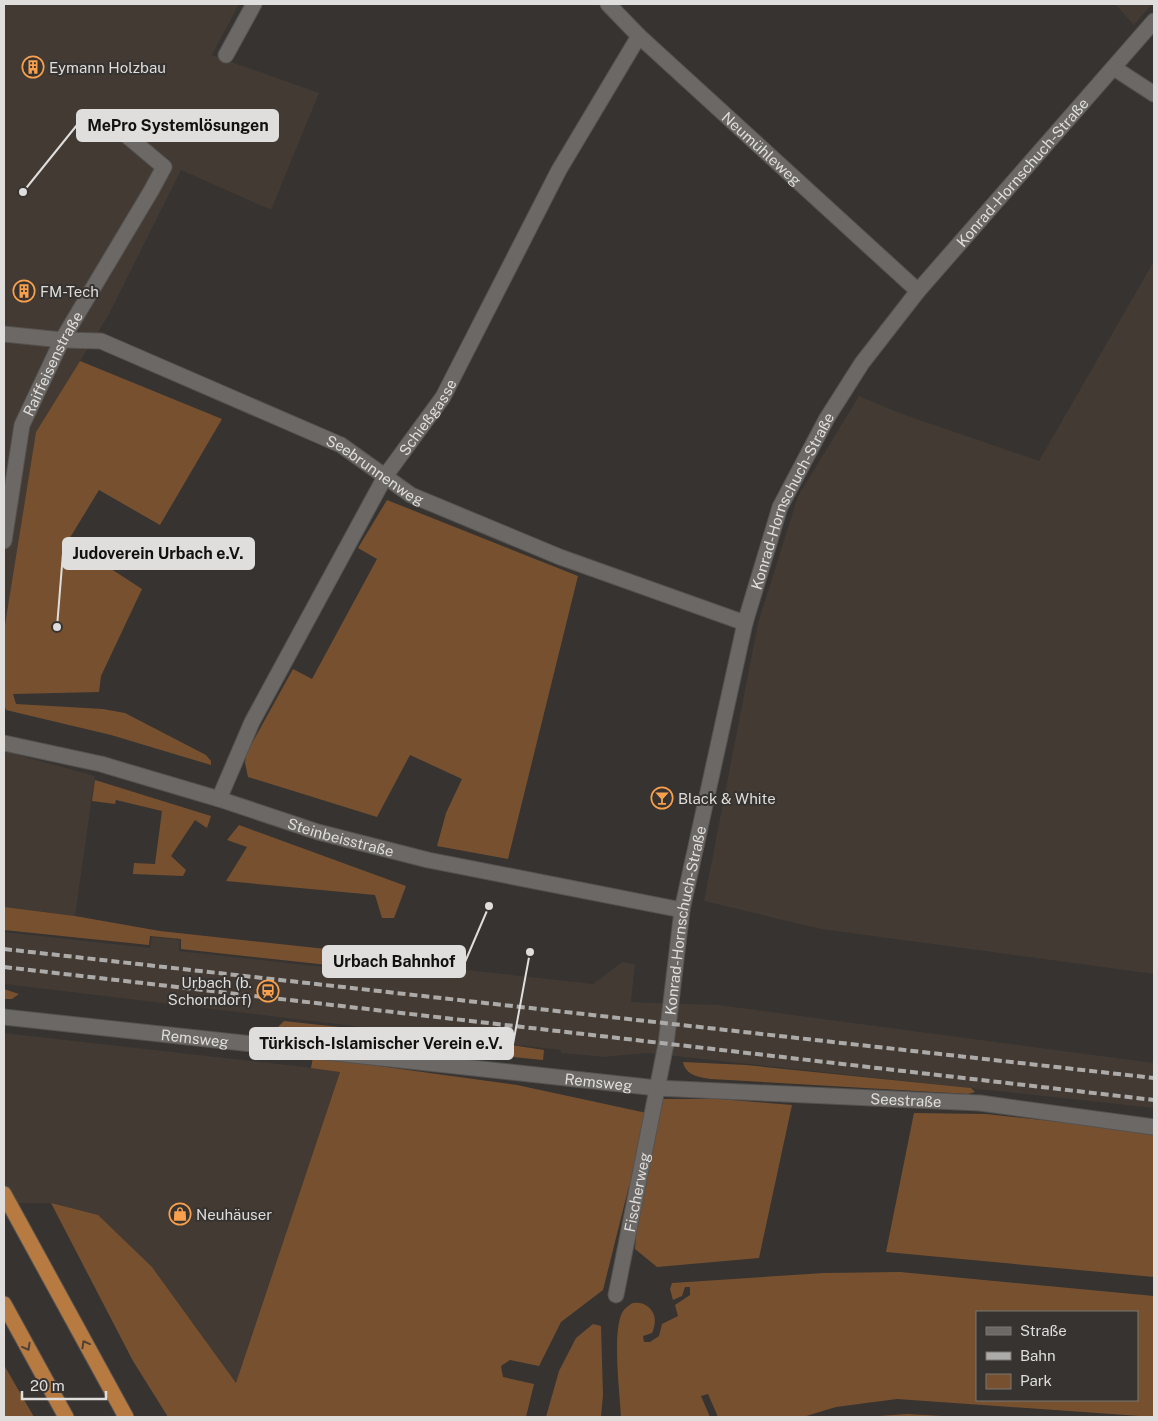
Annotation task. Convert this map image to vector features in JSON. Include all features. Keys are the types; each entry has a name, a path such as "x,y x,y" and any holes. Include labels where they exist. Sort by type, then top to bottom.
{"highway":[{"path":"4,1194 126,1417"},
{"path":"4,1304 66,1417"}],"street":[{"path":"226,55 254,4"},
{"name":"Neumühleweg","path":"608,4 640,36 918,291"},
{"name":"Konrad-Hornschuch-Straße","path":"657,1088 666,1044 682,910 746,623 780,507 827,418 862,364 918,291 1154,21"},
{"name":"Schießgasse","path":"220,799 252,722 386,475 442,396 559,170 640,36"},
{"path":"1114,68 1154,94"},
{"name":"Raiffeisenstraße","path":"4,541 22,425 62,340 164,167 126,135"},
{"name":"Seebrunnenweg","path":"4,334 62,340 100,341 341,445 412,495 560,556 746,623"},
{"name":"Steinbeisstraße","path":"4,743 100,764 220,799 318,832 428,860 682,910"},
{"name":"Remsweg","path":"4,1017 657,1088"},
{"name":"Seestraße","path":"657,1088 980,1103 1154,1127"},
{"name":"Fischerweg","path":"616,1295 657,1088"}],"shaded area":[{"path":"4,4 239,4 212,55 319,93 271,210 181,170 108,316 36,432 4,631"},
{"path":"1115,4 1152,4 1134,25"},
{"path":"1154,261 1154,974 821,929 704,901 758,623 798,496 859,396 902,414 1039,461"},
{"path":"4,751 95,776 75,916 4,907"},
{"path":"4,932 150,948 152,937 174,939 180,940 179,951 396,975 397,962 593,984 622,962 635,964 631,1002 718,1005 1154,1063 1154,1108 647,1053 604,1057 561,1053 561,1050 509,1044 509,1049 486,1046 486,1042 4,984"},
{"path":"4,1033 340,1071 236,1384 152,1267 51,1203 4,1203"}],"green space":[{"path":"80,361 222,419 160,525 99,490 68,541 142,589 101,676 99,692 13,694 16,704 103,709 125,713 206,755 211,761 211,765 111,735 6,710 4,704 4,631 36,432"},
{"path":"387,500 578,576 508,859 437,846 446,813 462,779 410,755 377,817 248,777 245,763 246,754 293,669 312,679 377,559 358,548"},
{"path":"95,780 211,816 207,828 195,820 171,856 186,870 183,876 133,874 134,863 155,864 162,811 116,800 115,804 92,801"},
{"path":"239,825 406,886 394,918 382,918 375,895 226,881 247,847 227,840"},
{"path":"4,907 75,916 160,931 391,956 397,962 397,969 393,972 181,949 181,939 150,936 149,945 4,930"},
{"path":"4,989 19,994 12,999 4,999"},
{"path":"284,1021 486,1043 486,1050 509,1052 511,1045 544,1050 543,1060 283,1034 278,1027"},
{"path":"313,1057 517,1085 656,1115 659,1099 720,1099 792,1105 759,1258 657,1267 635,1249 640,1189 629,1186 603,1290 561,1322 539,1366 510,1360 501,1366 503,1377 534,1384 526,1417 168,1417 133,1361 51,1203 98,1215 152,1267 236,1383 340,1072 311,1068"},
{"path":"683,1062 746,1065 971,1088 975,1092 968,1094 711,1079 690,1073"},
{"path":"914,1113 986,1114 1154,1132 1154,1277 886,1252"},
{"path":"900,1272 1154,1296 1154,1417 897,1399 836,1407 803,1417 718,1417 708,1394 701,1396 710,1417 621,1417 617,1334 622,1313 633,1303 642,1303 653,1312 655,1322 652,1333 643,1336 644,1342 650,1342 659,1336 662,1324 678,1316 675,1305 690,1295 690,1287 685,1287 682,1296 673,1300 670,1289 672,1283 824,1273"},
{"path":"593,1324 601,1326 603,1395 601,1417 546,1417 559,1371 576,1338"},
{"path":"4,1365 34,1417 4,1417"},
{"path":"907,1414 960,1417 865,1417"}],"railway":[{"path":"4,949 1154,1078"},
{"path":"4,967 1154,1100"}],"place":[{"name":"Eymann Holzbau","path":"33,67"},
{"name":"MePro Systemlösungen","path":"23,192"},
{"name":"FM-Tech","path":"24,291"},
{"name":"Judoverein Urbach e.V.","path":"57,627"},
{"name":"Black & White","path":"662,798"},
{"name":"Urbach Bahnhof","path":"489,906"},
{"name":"Türkisch-Islamischer Verein e.V.","path":"530,952"},
{"name":"Urbach (b. Schorndorf)","path":"268,991"},
{"name":"Neuhäuser","path":"180,1214"}]}
